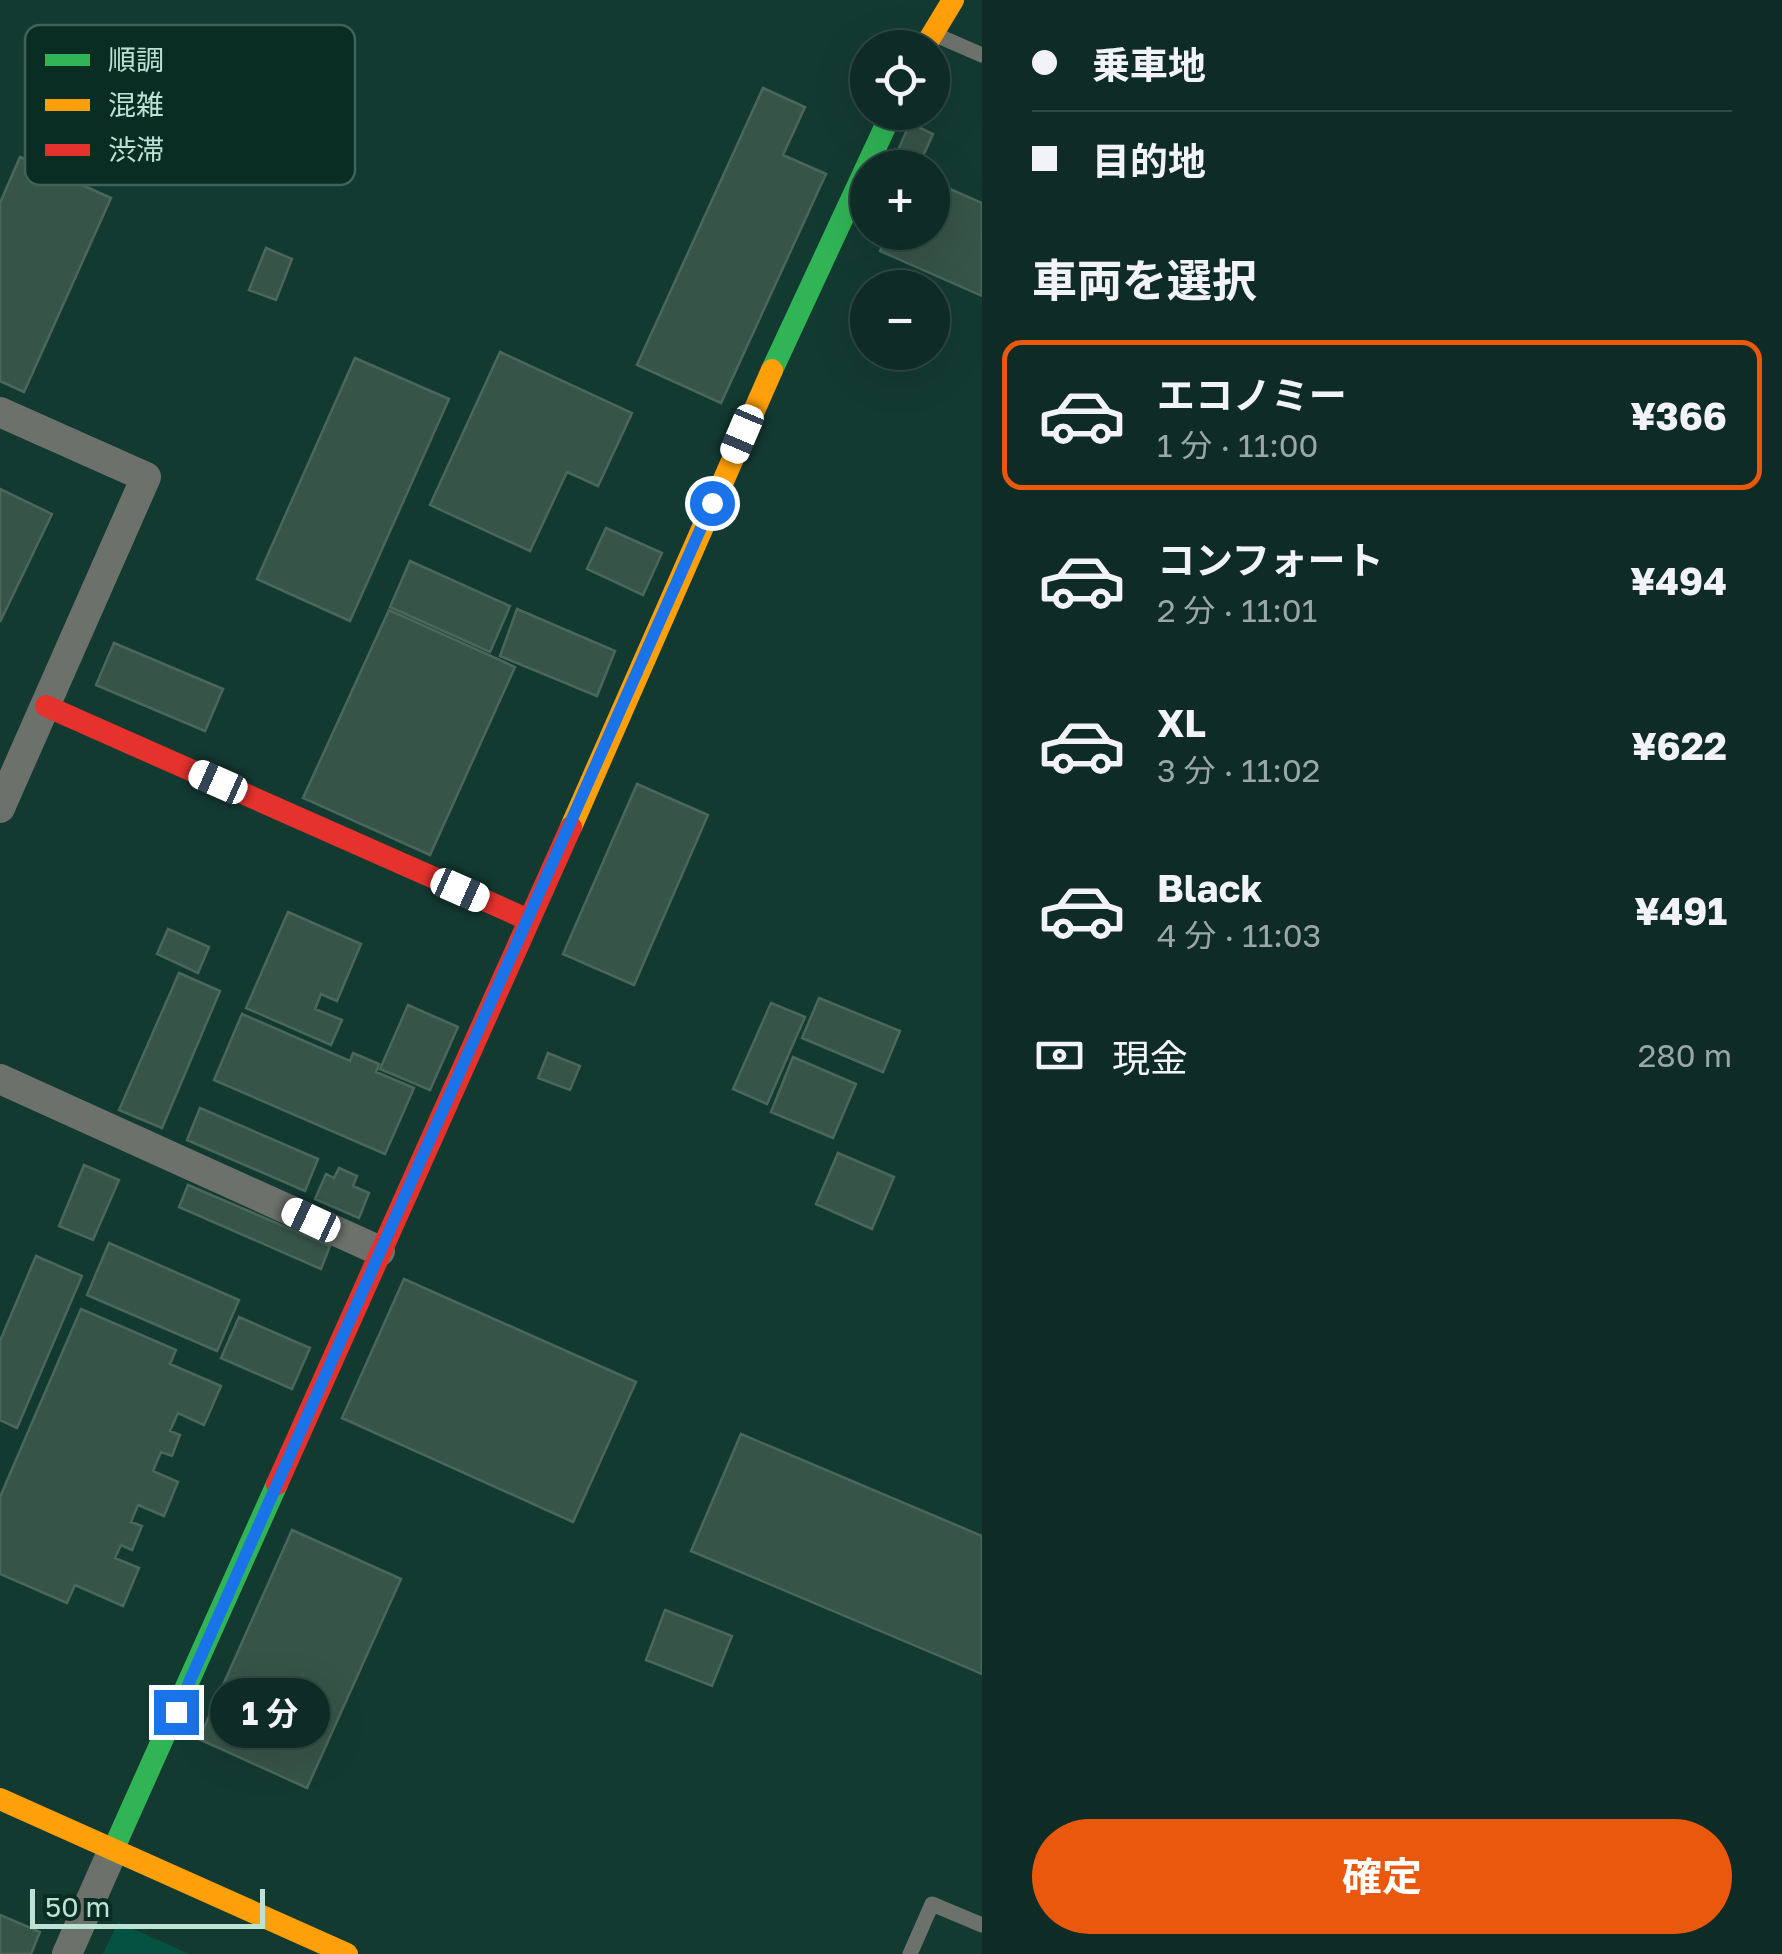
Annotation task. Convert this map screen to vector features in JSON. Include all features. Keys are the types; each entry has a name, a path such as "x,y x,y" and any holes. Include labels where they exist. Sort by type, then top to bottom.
{"street":[{"path":"934,30 952,0"},
{"path":"67,1954 742,434 884,130"},
{"path":"0,412 146,477 0,808"},
{"path":"46,706 529,920"},
{"path":"0,1079 380,1251"},
{"path":"0,1799 346,1954"}],"lane":[{"path":"950,46 982,55"},
{"path":"910,1954 932,1904 982,1925"}],"shaded area":[{"path":"118,1922 189,1954 103,1954"}],"building":[{"path":"763,88 805,107 783,155 826,174 721,403 637,365"},
{"path":"907,130 933,134 926,150 898,150"},
{"path":"20,157 25,159 25,185 82,185 111,198 24,392 0,381 0,203"},
{"path":"950,189 982,203 982,296 950,282 950,270 923,270 880,251 950,250"},
{"path":"266,248 292,259 276,300 249,290"},
{"path":"500,352 632,413 598,486 567,472 530,551 430,505"},
{"path":"355,358 449,399 350,621 257,579"},
{"path":"0,489 52,514 0,622"},
{"path":"606,528 662,553 643,595 587,569"},
{"path":"410,561 510,606 490,652 390,607"},
{"path":"517,609 615,651 597,696 500,656"},
{"path":"389,610 515,667 430,855 303,798"},
{"path":"114,643 223,689 205,731 96,685"},
{"path":"637,784 708,815 634,985 563,954"},
{"path":"288,912 361,944 337,1001 321,994 315,1009 342,1020 331,1045 246,1008"},
{"path":"168,929 209,947 198,973 157,954"},
{"path":"179,973 220,991 162,1128 119,1110"},
{"path":"819,998 900,1031 883,1072 802,1038"},
{"path":"771,1003 805,1017 767,1104 733,1089"},
{"path":"408,1005 458,1027 430,1090 380,1069"},
{"path":"242,1014 350,1061 353,1053 379,1064 376,1072 414,1088 385,1154 214,1080"},
{"path":"548,1053 580,1066 570,1090 538,1078"},
{"path":"793,1057 856,1084 833,1138 771,1112"},
{"path":"200,1108 318,1159 305,1191 187,1140"},
{"path":"838,1153 894,1177 872,1229 816,1204"},
{"path":"84,1165 119,1180 93,1240 59,1226"},
{"path":"339,1168 357,1176 353,1186 369,1193 359,1218 315,1199 326,1174 334,1178"},
{"path":"188,1185 330,1246 321,1269 179,1207"},
{"path":"109,1243 239,1300 217,1351 87,1295"},
{"path":"36,1256 82,1276 17,1428 0,1420 0,1341"},
{"path":"404,1279 636,1382 573,1522 342,1418"},
{"path":"81,1309 176,1350 170,1364 221,1386 204,1425 178,1413 170,1431 180,1435 172,1456 161,1452 153,1471 178,1482 164,1516 138,1505 131,1522 142,1526 132,1550 121,1545 115,1558 139,1568 123,1606 75,1585 67,1603 0,1574 0,1497"},
{"path":"239,1317 310,1348 292,1389 221,1358"},
{"path":"741,1434 982,1536 982,1674 691,1551"},
{"path":"292,1530 401,1579 307,1788 199,1739"},
{"path":"665,1610 732,1636 712,1686 646,1660"},
{"path":"0,1915 40,1932 31,1954 0,1954"}],"traffic: fast":[{"path":"772,370 884,130"},
{"path":"113,1850 277,1484"}],"traffic: slow":[{"path":"935,30 953,0"},
{"path":"571,827 772,370"},
{"path":"0,1799 347,1954"}],"traffic: jam":[{"path":"46,706 529,920"},
{"path":"277,1484 571,827"}],"route":[{"path":"176,1712 712,503"}]}
